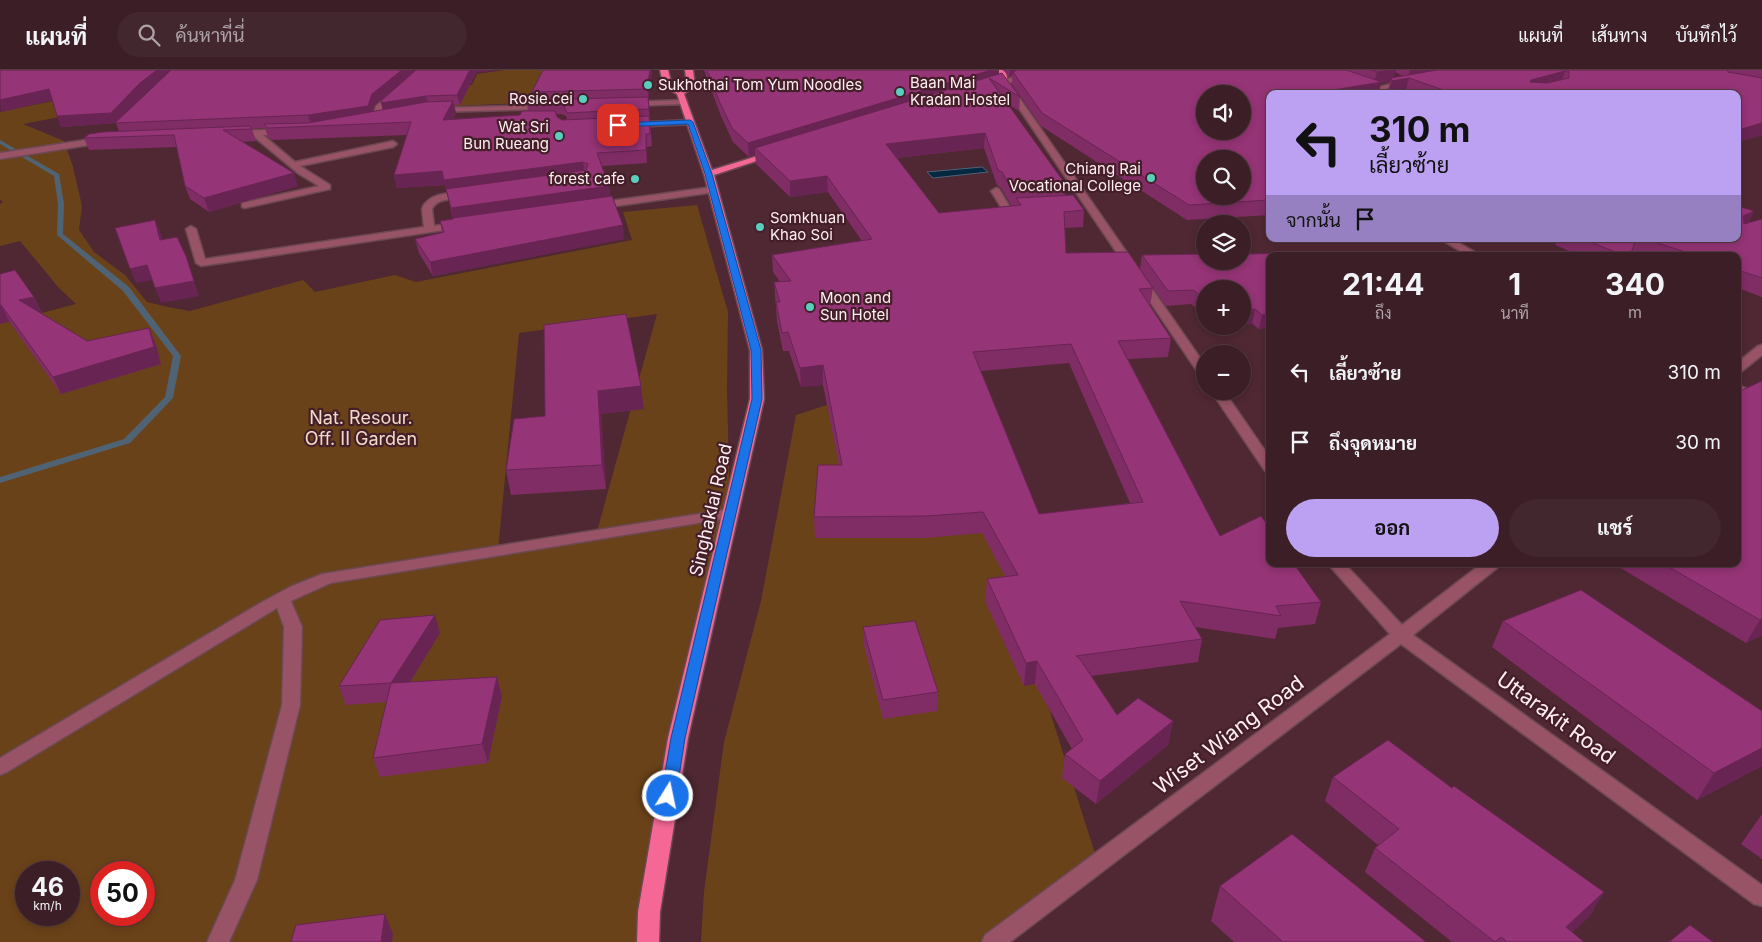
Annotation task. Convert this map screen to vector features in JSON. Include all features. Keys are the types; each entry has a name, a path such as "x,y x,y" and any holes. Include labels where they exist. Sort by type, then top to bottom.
{"main road":[{"name":"Singhaklai Road","path":"648,942 649,912 678,738 757,399 756,350 709,174 680,93 668,87 664,70"},
{"path":"680,93 691,86 688,70"},
{"path":"985,89 1005,82 1004,74 998,70"},
{"path":"709,174 787,150"}],"street":[{"path":"376,119 378,108 423,70"},
{"path":"1037,70 1005,82 1084,205 1196,361"},
{"path":"1389,74 1406,83"},
{"path":"1364,86 1373,89 1415,81"},
{"path":"618,105 683,102"},
{"path":"429,110 552,107"},
{"path":"518,119 524,108"},
{"path":"622,125 690,122"},
{"path":"226,134 292,132"},
{"path":"245,205 326,187 293,165 255,133"},
{"path":"0,156 113,137"},
{"path":"293,165 393,144"},
{"path":"584,208 712,190"},
{"path":"996,191 1007,210 1034,208"},
{"path":"430,230 426,209 428,203 434,200 476,194"},
{"path":"192,228 201,263 468,224"},
{"path":"1450,242 1470,252"},
{"path":"1741,366 1762,349"},
{"path":"1741,390 1762,400"},
{"path":"1223,400 1266,462"},
{"path":"0,767 282,598 328,578 730,514"},
{"name":"Uttarakit Road","path":"1339,567 1401,635 1762,897"},
{"name":"Wiset Wiang Road","path":"993,942 1401,635 1487,567"},
{"path":"218,942 246,880 291,705 292,627 282,598"}],"green space":[{"path":"504,70 564,70 545,102 390,109 432,87 472,85 477,74"},
{"name":"Nat. Resour. Off. II Garden","path":"72,97 70,115 23,124 64,141 73,167 82,206 79,230 94,252 125,275 147,302 190,311 303,280 315,292 395,275 416,282 632,240 623,212 697,205 728,312 727,389 730,514 648,942 0,942 0,324 76,304 59,288 20,241 0,246 0,204 3,202 0,199 0,112","holes":["657,314 596,535 498,550 519,333"]},
{"path":"827,405 903,483 917,538 993,532 1098,863 993,942 701,942 704,892 724,742 761,601 796,415"}],"water":[{"path":"982,167 988,172 933,178 927,172"}],"building":[{"path":"0,70 157,70 140,83 111,113 57,116 49,89 0,100"},
{"path":"171,70 402,70 372,94 368,106 308,115 115,123"},
{"path":"416,70 470,70 457,95 426,96 381,103"},
{"path":"543,70 650,70 647,89 532,92"},
{"path":"707,70 991,70 748,143 732,128"},
{"path":"1017,70 1346,70 1382,82 1333,90 1266,90 1266,200 1251,201 1251,150 1196,150 1196,205 1189,205 1042,113 1013,72"},
{"path":"1372,70 1389,70 1377,72"},
{"path":"1437,70 1727,70 1728,72 1762,78 1762,123 1741,129 1741,90 1444,90 1409,78 1392,81 1391,78","holes":["1565,71 1569,71 1569,78 1547,83 1530,82 1531,80"]},
{"path":"1002,73 1020,97 989,78 1066,185 1012,189 1002,172 998,170 985,133 886,144 939,213 1021,205 1016,198 1073,195 1084,210 1064,212 1066,253 1128,252 1153,288 1139,289 1171,338 1118,341 1220,536 1261,516 1266,523 1266,567 1296,567 1321,602 1276,606 1281,616 1180,601 1202,639 1076,656 1080,659 1117,715 1138,698 1173,721 1100,781 1065,754 1083,740 1037,661 1026,663 987,579 1018,575 983,512 926,516 814,517 818,465 842,465 823,365 800,368 788,332 782,333 776,302 780,302 774,282 791,281 772,255 872,239 827,176 790,181 755,148","holes":["1071,344 1143,502 1039,514 973,352"]},
{"path":"648,97 649,109 567,113 564,106 559,104 527,104 529,100"},
{"path":"453,101 443,120 520,115 522,111 555,111 557,117 562,120 649,116 650,134 646,134 646,150 597,153 609,186 451,208 446,189 586,170 588,164 583,162 444,180 442,171 394,175 411,122 268,128 264,124 308,123 426,102"},
{"path":"249,126 252,129 223,130 294,173 204,198 185,186 174,135 84,138 89,134 103,132"},
{"path":"612,196 623,225 430,262 415,239 444,232 440,221 453,218"},
{"path":"1741,207 1754,211 1743,216 1744,224 1762,219 1762,278 1741,271 1741,252 1686,252 1654,242 1741,242"},
{"path":"155,220 160,240 177,237 186,256 194,281 155,288 147,265 130,269 115,228"},
{"path":"1590,242 1635,242 1631,252 1615,252"},
{"path":"1196,254 1196,270 1251,270 1251,254 1266,254 1266,314 1262,315 1255,309 1251,310 1251,280 1196,280 1196,292 1193,290 1168,291 1142,255"},
{"path":"15,270 34,297 19,300 87,341 149,328 154,347 53,377 0,305 0,274"},
{"path":"626,314 641,386 598,391 602,465 506,470 514,419 545,416 544,325"},
{"path":"1762,381 1762,618 1760,620 1669,567 1741,567 1741,391"},
{"path":"1581,590 1762,711 1762,748 1714,773 1503,621"},
{"path":"435,615 391,683 339,686 380,620"},
{"path":"915,621 938,692 883,700 863,627"},
{"path":"497,677 482,744 373,758 391,683"},
{"path":"1388,740 1452,788 1454,786 1604,892 1566,927 1584,942 1507,942 1501,937 1495,942 1375,848 1399,829 1333,777"},
{"path":"1292,834 1426,942 1283,942 1220,886"},
{"path":"385,914 381,942 291,942 296,925"},
{"path":"1690,925 1713,942 1669,942"}],"waterway":[{"path":"0,142 57,175 61,204 60,235 126,289 177,356 169,398 127,441 0,480"}],"place":[{"name":"Sukhothai Tom Yum Noodles","path":"648,85"},
{"name":"Baan Mai Kradan Hostel","path":"900,92"},
{"name":"Rosie.cei","path":"583,99"},
{"name":"Wat Sri Bun Rueang","path":"559,136"},
{"name":"Chiang Rai Vocational College","path":"1151,178"},
{"name":"forest cafe","path":"635,179"},
{"name":"Somkhuan Khao Soi","path":"760,227"},
{"name":"Moon and Sun Hotel","path":"810,307"}],"route":[{"path":"618,125 690,122 709,174 756,350 757,399 678,738 668,796"}]}
